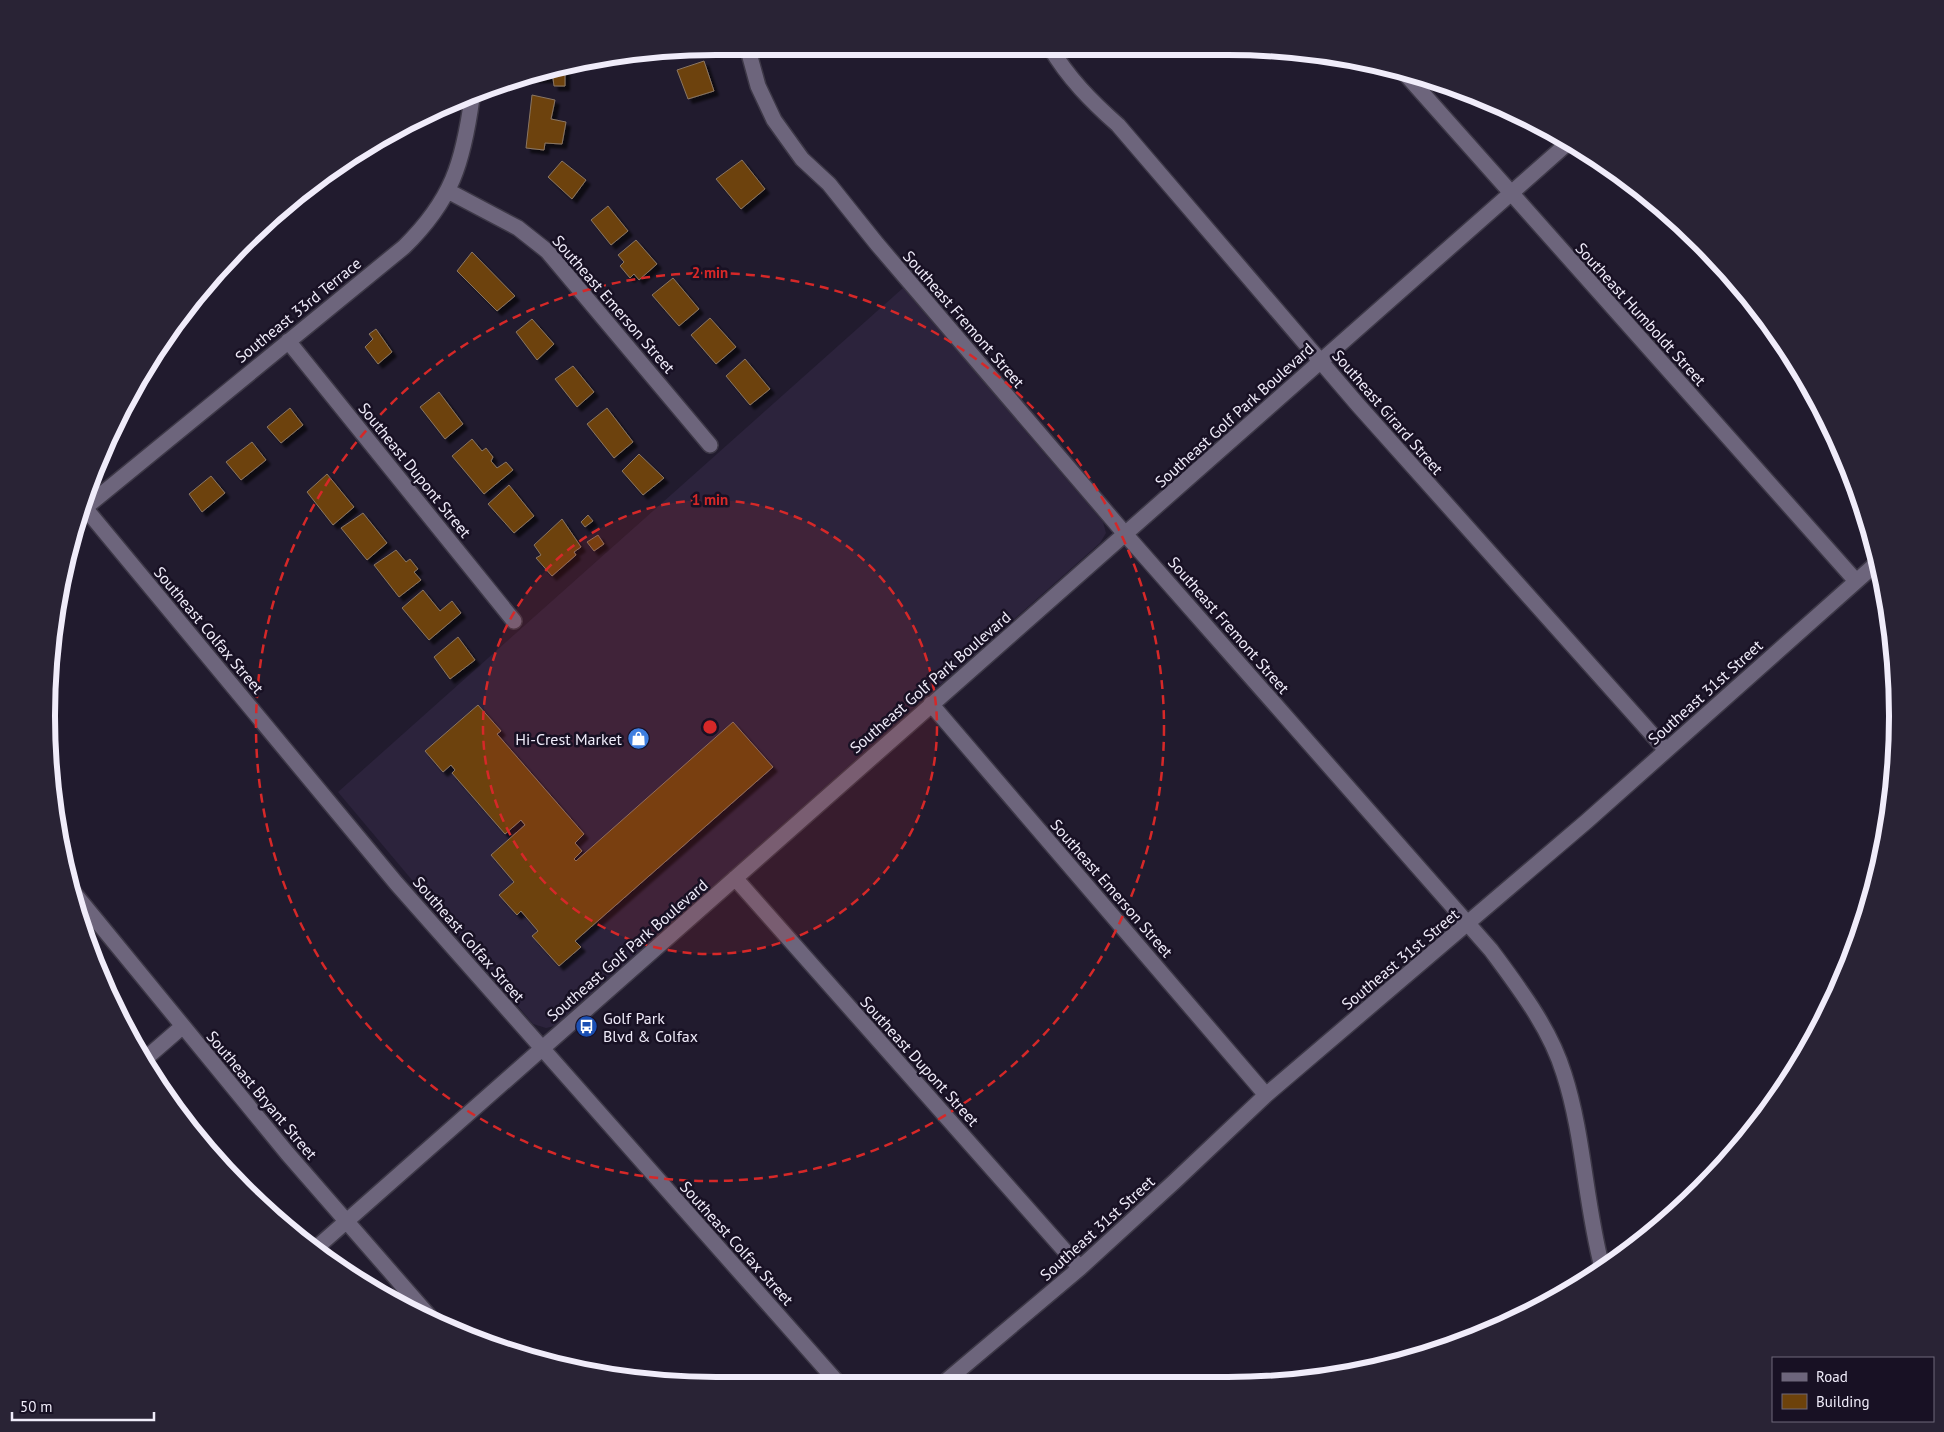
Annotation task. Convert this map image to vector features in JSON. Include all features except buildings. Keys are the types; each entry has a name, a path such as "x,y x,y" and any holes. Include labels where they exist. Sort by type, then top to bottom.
{"street":[{"name":"Southeast Fremont Street","path":"749,55 758,86 774,120 802,159 829,184 877,244 1126,535 1492,950 1547,1034 1564,1072 1575,1113 1594,1239 1601,1262"},
{"name":"Southeast Girard Street","path":"1056,55 1076,84 1118,126 1320,361 1666,750"},
{"name":"Southeast Humboldt Street","path":"1412,82 1856,581"},
{"name":"Southeast 33rd Terrace","path":"90,505 404,246 432,217 448,191 459,165 466,139 471,102"},
{"name":"Southeast Golf Park Boulevard","path":"319,1244 931,704 1126,535 1564,147"},
{"name":"Southeast Emerson Street","path":"448,191 518,228 547,251 710,445"},
{"name":"Southeast Dupont Street","path":"288,341 514,621"},
{"name":"Southeast Colfax Street","path":"88,511 396,883 833,1377"},
{"name":"Southeast 31st Street","path":"951,1377 1080,1268 1266,1095 1468,924 1871,568"},
{"name":"Southeast Emerson Street","path":"931,704 1266,1095"},
{"name":"Southeast Dupont Street","path":"735,878 1080,1268"},
{"name":"Southeast Bryant Street","path":"83,904 287,1153 422,1308"},
{"path":"149,1055 182,1026"}],"shaded area":[{"path":"903,288 1103,522 1106,533 1100,543 555,1026 546,1028 533,1024 338,792"}],"place":[{"name":"Hi-Crest Market","path":"638,739"},
{"name":"Golf Park Blvd & Colfax","path":"587,1027"}]}
